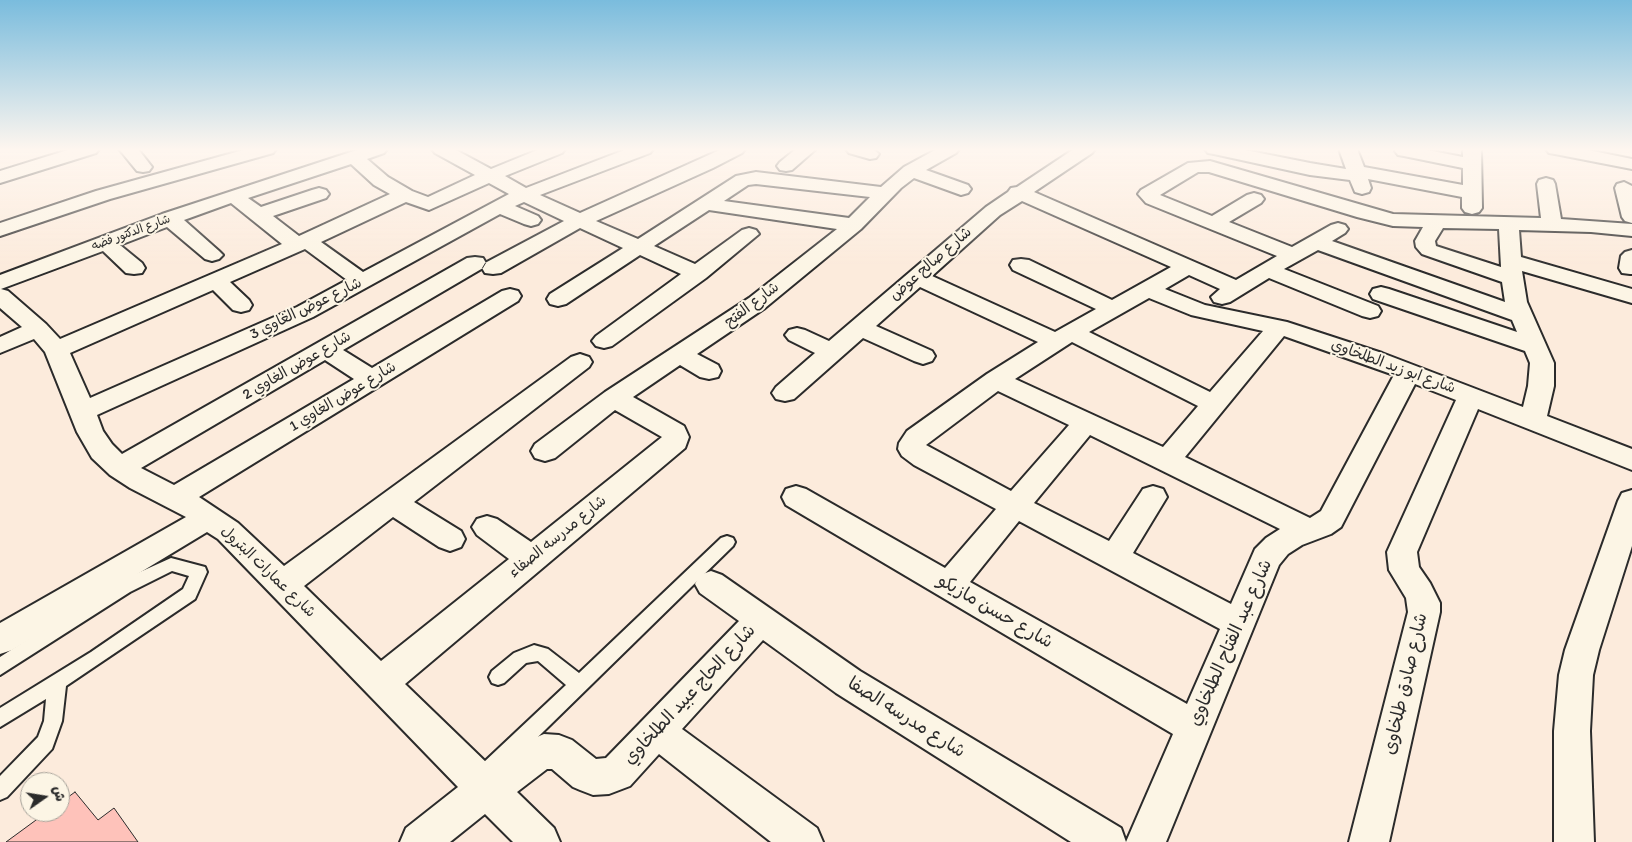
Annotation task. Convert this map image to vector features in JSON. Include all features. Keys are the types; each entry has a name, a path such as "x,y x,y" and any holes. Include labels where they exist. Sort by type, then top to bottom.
{"street":[{"path":"0,230 126,188"},
{"name":"شارع الدكتور فضه","path":"0,282 169,218 258,188"},
{"path":"394,188 429,204 464,188"},
{"path":"514,188 579,221 698,273"},
{"name":"شارع عوض الغاوي 3","path":"81,412 273,327 364,282 500,207 542,188"},
{"name":"شارع عوض الغاوي 2","path":"120,468 325,349 484,265 652,188"},
{"path":"558,299 730,188"},
{"path":"838,188 884,193"},
{"name":"شارع الفتح","path":"546,451 614,398 757,303 854,225 890,188"},
{"name":"شارع صالح عوض","path":"785,393 980,221 1024,188"},
{"path":"1158,188 1148,194 1153,199 1293,256"},
{"path":"1283,188 1393,220 1592,226 1632,230"},
{"path":"1362,188 1364,213"},
{"path":"1444,188 1472,193"},
{"path":"1472,188 1473,223"},
{"path":"1547,188 1552,225"},
{"path":"1018,192 1237,288"},
{"path":"258,215 319,194"},
{"path":"0,346 47,340 216,281 405,195"},
{"path":"234,196 258,215 364,282"},
{"path":"1214,223 1254,199"},
{"path":"706,204 854,225"},
{"path":"500,207 531,220"},
{"path":"169,218 212,255"},
{"path":"1436,222 1425,242 1429,250 1632,296"},
{"path":"1509,224 1511,270 1520,315 1542,364 1543,375 1533,420"},
{"path":"1199,310 1338,229"},
{"path":"604,341 749,234"},
{"path":"105,242 134,268"},
{"path":"1316,242 1520,315"},
{"path":"1021,265 1114,309"},
{"path":"1188,266 1065,337 996,380 916,438 912,443 912,449 924,458 1238,622"},
{"path":"1267,270 1375,303 1535,346"},
{"path":"916,277 1065,337 1214,404"},
{"path":"216,281 241,305"},
{"name":"شارع ابو زيد الطلخاوي","path":"1149,290 1199,310 1279,327 1409,371 1632,460"},
{"name":"شارع عمارات البترول","path":"0,296 47,340 68,375 81,412 90,432 102,451 120,468 157,490 209,516 239,541 540,842"},
{"name":"شارع عوض الغاوي 1","path":"176,498 510,296"},
{"path":"859,327 923,356"},
{"path":"1167,460 1279,327"},
{"path":"797,335 832,352"},
{"path":"325,349 372,380"},
{"path":"680,355 709,371"},
{"path":"283,584 580,362"},
{"name":"شارع عبد الفتاح الطلخاوي","path":"1146,842 1266,558 1284,541 1321,526 1331,519 1409,371"},
{"path":"996,380 1167,460 1308,530"},
{"name":"شارع صادق طلخاوى","path":"1369,842 1424,612 1424,603 1419,592 1404,570 1402,552 1471,395"},
{"name":"شارع مدرسه الصفاء","path":"380,684 675,441 675,433 614,398"},
{"path":"949,585 1086,422"},
{"name":"شارع حسن مازيكو","path":"796,496 1194,727"},
{"path":"1114,558 1153,497"},
{"path":"1581,838 1572,777 1572,721 1576,675 1582,650 1632,501"},
{"path":"392,502 450,539"},
{"path":"0,640 209,516"},
{"path":"486,527 532,559"},
{"name":"شارع مدرسه الصفا","path":"711,584 855,687 1107,842"},
{"name":"شارع الحاج عبيد الطلخاوي","path":"420,842 482,786 544,751 559,752 586,774 601,778 609,776 624,767 761,620"},
{"path":"657,731 804,842"}],"lane":[{"path":"482,786 578,684 727,542"},
{"path":"0,667 124,587 172,564 199,572 189,594 0,718"},
{"path":"498,677 520,658 534,653 542,654 578,684"},
{"path":"0,790 45,743 53,721 57,682"}],"building":[{"path":"75,792 98,820 114,808 138,842 6,842 33,822 70,822 70,796"}]}
